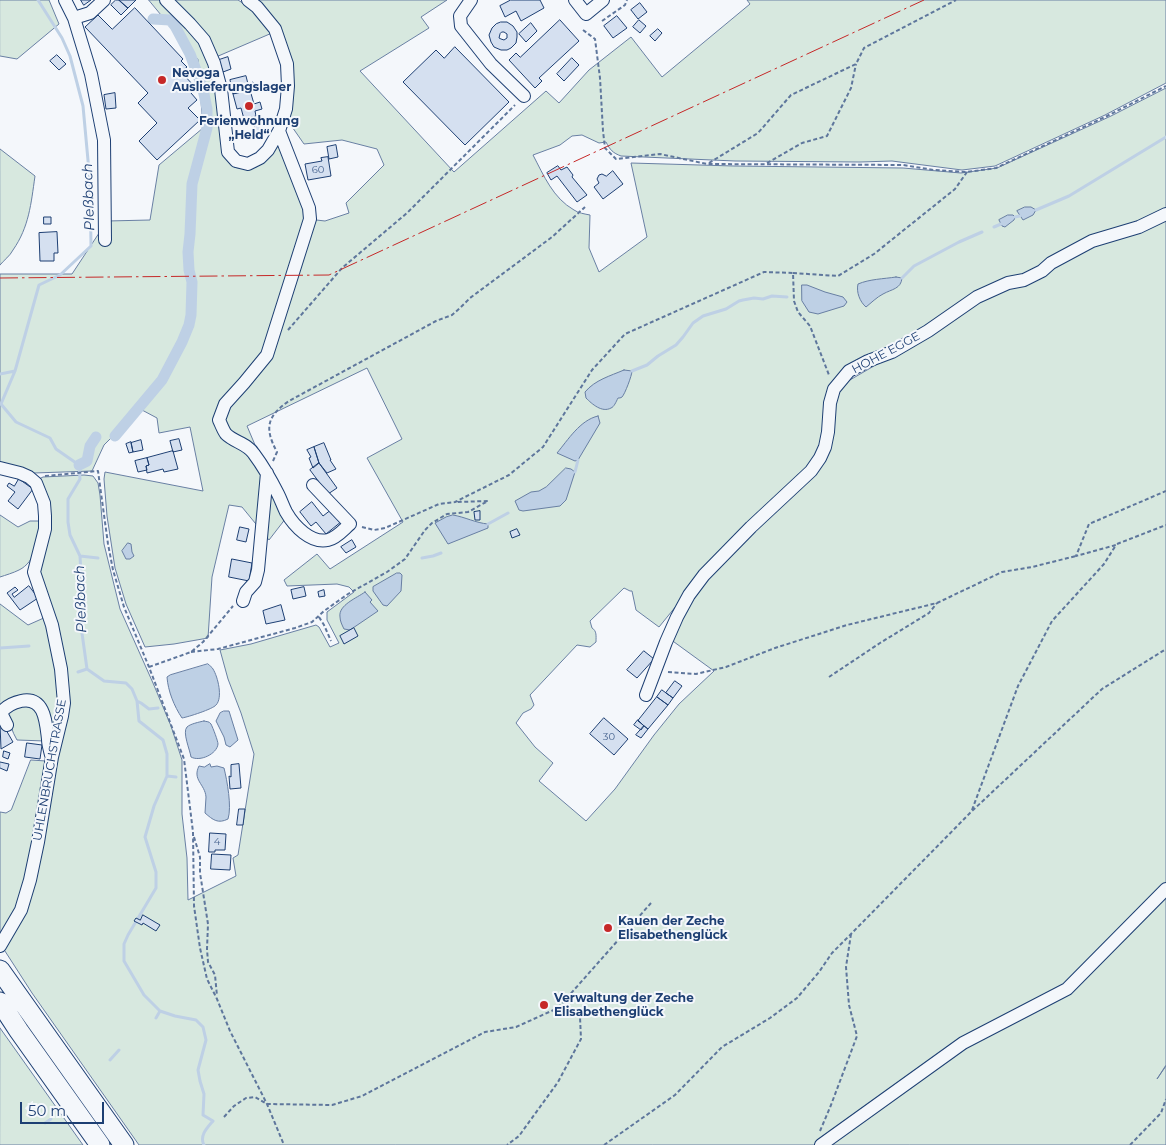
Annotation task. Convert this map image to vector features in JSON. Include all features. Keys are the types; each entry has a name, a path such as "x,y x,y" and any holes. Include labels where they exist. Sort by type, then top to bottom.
{"highway":[{"path":"0,970 124,1145"},
{"path":"0,1002 100,1145"}],"street":[{"path":"65,0 74,18 91,74 104,140 105,240"},
{"path":"74,18 90,13 104,0"},
{"path":"166,0 204,40 222,88 228,152 236,161 248,164 260,158 268,150 279,132 286,110 288,86 287,64 275,29 257,7 248,0"},
{"path":"471,0 460,16 461,26 491,64 524,96"},
{"path":"576,0 586,14 603,0"},
{"path":"279,132 309,208 310,219 267,355 225,404 219,420 225,433 253,452 278,494 286,513 298,528 309,537 321,541 330,540 350,524 313,485"},
{"name":"HOHE EGGE","path":"834,389 849,371 892,352 928,331 978,297 1008,283 1024,280 1092,241 1139,227 1166,214"},
{"path":"646,695 666,642 689,595 704,575 744,534 811,472 820,458 825,447 830,403 834,389"},
{"path":"0,468 29,477"},
{"path":"239,602 255,582 258,570 264,470"},
{"name":"UHLENBRUCHSTRASSE","path":"0,946 21,910 30,880 52,757 64,703 64,685 52,624 34,572 45,529 44,503 36,483 29,477"},
{"path":"7,725 1,713 12,703 26,700 36,704 42,711 46,722 52,757"},
{"path":"821,1144 963,1042 1067,989 1166,889"}],"path":[{"path":"602,21 625,5 627,0"},
{"path":"765,164 802,143 828,136 851,88 856,64 864,48 956,0"},
{"path":"583,30 595,39 605,148 616,159 660,154 707,164 903,164 934,170 967,172 996,168 1166,86"},
{"path":"707,164 758,133 791,95 856,64"},
{"path":"286,333 342,268 407,213 524,96"},
{"path":"455,502 509,475 543,447 592,370 625,334 764,272 838,276 874,254 955,189 967,172"},
{"path":"264,470 275,459 277,452 271,437 269,422 277,409 289,400 436,321 452,315 470,298 552,237 585,206"},
{"path":"793,273 794,301 798,312 810,326 834,389"},
{"path":"29,477 98,472 113,570 124,607 150,668 184,759 193,832 194,906 200,948 207,978 230,1031 267,1104 284,1145"},
{"path":"1076,556 1089,524 1166,491"},
{"path":"150,668 191,652 218,649 312,622 348,594 387,572 405,559 432,523 447,514 468,512 488,501 439,504 385,528 374,530 350,524"},
{"path":"655,671 696,674 726,668 775,648 847,625 937,603 1002,572 1032,567 1116,545 1166,525"},
{"path":"971,812 1018,686 1052,621 1104,564 1116,545"},
{"path":"191,652 203,642 239,602"},
{"path":"829,677 930,613 937,603"},
{"path":"319,617 331,641"},
{"path":"604,1145 675,1095 722,1047 770,1018 797,998 832,953 971,812 1102,689 1166,649"},
{"path":"193,832 200,857 200,873 208,924 208,962 214,975 217,999"},
{"path":"224,1117 234,1106 246,1098 255,1097 267,1104 332,1105 362,1096 485,1032 516,1027 558,1008 651,902"},
{"path":"821,1144 820,1131 857,1036 849,1005 846,967 851,934"},
{"path":"507,1145 519,1136 558,1082 581,1039 580,1017 558,1008"},
{"path":"1130,1145 1161,1113 1166,1099"}],"shaded area":[{"path":"0,0 49,0 59,24 17,59 0,56"},
{"path":"149,0 162,0 191,28 204,48 217,88 220,102 222,140 229,162 234,167 251,169 264,161 278,145 282,147 301,192 308,219 325,221 349,213 346,203 384,165 377,149 342,140 304,144 288,121 291,109 292,82 289,55 285,42 266,11 253,0 447,0 421,17 429,28 360,71 454,172 546,91 559,103 589,70 631,37 662,77 750,4 747,0 1166,0 1166,83 1105,115 995,166 962,170 892,161 735,161 621,156 612,151 606,142 599,143 582,135 572,136 560,145 533,155 545,178 560,199 576,211 590,215 589,248 599,272 647,237 631,163 903,168 961,173 997,168 1111,116 1166,88 1166,210 1147,220 1086,241 1050,261 1041,270 1023,278 976,294 907,340 857,362 839,376 827,402 823,446 809,469 727,545 659,627 636,610 632,591 624,588 590,621 595,632 596,642 590,647 577,645 530,695 534,705 523,713 516,723 535,747 553,763 539,781 586,821 615,789 679,704 714,671 670,639 683,611 706,576 726,554 817,468 826,454 829,442 833,401 843,384 929,334 978,299 1009,285 1023,283 1044,273 1052,265 1087,247 1139,230 1166,217 1166,885 1066,987 961,1042 918,1075 963,1043 1067,989 1166,889 1166,1065 1157,1079 1166,1066 1166,1145 139,1145 32,993 3,948 14,933 32,882 67,698 60,647 40,577 39,564 47,534 48,510 39,479 43,477 84,475 93,476 98,483 104,544 120,609 171,726 182,760 182,814 187,858 188,900 236,876 233,858 238,855 254,754 220,650 251,644 316,625 330,647 339,643 327,620 327,612 354,592 349,587 337,584 287,586 284,580 317,554 330,569 403,522 367,458 402,439 367,368 247,426 286,518 269,540 242,507 229,505 212,577 208,638 145,647 126,604 115,568 107,516 105,472 203,491 190,427 159,433 157,418 142,410 104,445 92,471 34,473 0,465 0,274 72,274 107,221 150,220 159,165 203,128 198,60"},
{"path":"174,0 238,0 252,9 272,33 216,57"},
{"path":"0,149 35,176 23,233 12,252 0,265"},
{"path":"0,515 18,527 30,521 43,521 36,549 29,561 19,570 0,577"},
{"path":"0,604 28,625 46,617 61,687 56,732 36,701 0,710"},
{"path":"14,705 36,706 45,741 17,740 5,713"},
{"path":"31,760 46,761 32,859 13,915 0,933 0,812 6,813 11,810"},
{"path":"0,1028 83,1145 0,1145"}],"water":[{"path":"1025,207 1031,207 1036,210 1033,215 1023,220 1017,211"},
{"path":"1008,215 1013,215 1015,217 1014,220 1005,227 1002,226 999,220"},
{"path":"896,277 902,278 898,287 881,295 866,307 860,300 858,284"},
{"path":"802,285 843,297 847,302 844,306 818,314 809,312 802,301"},
{"path":"624,370 632,371 631,376 622,397 618,398 612,407 601,409 586,398 585,392 593,384"},
{"path":"598,416 600,423 578,460 575,461 557,453 580,426"},
{"path":"566,468 575,472 566,500 560,506 519,510 515,501 531,492 539,491 546,487"},
{"path":"453,515 488,524 488,528 448,544 435,523"},
{"path":"128,543 131,544 134,556 126,559 122,551"},
{"path":"397,573 402,575 401,591 387,606 383,605 373,591 373,587"},
{"path":"365,592 372,600 370,602 378,611 350,630 344,629 340,619 342,609"},
{"path":"208,664 217,677 218,702 210,709 182,718 172,698 167,677"},
{"path":"229,711 238,740 230,747 226,745 216,721 220,713"},
{"path":"204,721 211,724 218,744 217,748 203,758 191,757 186,729 190,725"},
{"path":"210,764 211,767 224,768 228,786 228,819 221,821 211,818 205,813 206,797 197,775 199,766 204,767"}],"building":[{"path":"81,0 91,0 84,5"},
{"path":"116,0 119,0 128,8 121,15 111,5"},
{"path":"119,0 136,0 128,8"},
{"path":"511,0 540,0 544,8 521,21 516,11 505,17 500,6"},
{"path":"640,3 647,12 638,19 631,10"},
{"name":"Nevoga Auslieferungslager","path":"135,8 183,59 181,61 187,67 181,72 196,88 191,93 197,100 188,108 200,120 157,160 139,141 157,123 138,103 148,93 85,27 98,15 112,29"},
{"path":"617,16 627,28 613,38 604,26"},
{"path":"560,20 579,41 539,78 542,81 535,88 509,60 516,53 520,57"},
{"path":"639,20 646,26 640,33 633,27"},
{"path":"507,22 517,32 516,43 511,48 501,50 494,47 489,35 496,24","holes":["504,32 507,34 507,38 504,40 499,38 500,34"]},
{"path":"531,23 537,31 526,42 519,34"},
{"path":"658,29 662,33 655,41 650,36"},
{"path":"455,47 509,102 465,145 403,82 436,50 444,58"},
{"path":"57,55 66,64 59,70 50,61"},
{"path":"228,57 231,69 223,72 219,60"},
{"path":"572,58 579,65 564,81 557,74"},
{"path":"246,76 248,84 253,82 255,89 233,94 230,80"},
{"name":"Ferienwohnung „Held“","path":"250,90 254,104 260,102 262,109 255,111 256,116 244,119 241,108 237,109 233,94"},
{"path":"115,93 116,108 106,109 104,95"},
{"path":"262,122 263,131 255,132 254,123"},
{"path":"336,145 338,157 329,159 327,147"},
{"path":"328,157 331,176 308,180 305,164 322,161 321,158"},
{"path":"558,166 561,170 567,167 573,175 572,177 587,195 577,202 557,176 551,180 547,173"},
{"path":"613,171 623,184 603,199 594,187 599,183 597,179 599,175 606,176"},
{"path":"44,217 51,217 51,224 44,224"},
{"path":"57,232 58,253 54,253 54,261 40,261 39,233"},
{"path":"179,439 182,450 173,452 170,441"},
{"path":"141,440 143,450 133,452 131,443"},
{"path":"131,442 133,452 129,453 126,444"},
{"path":"324,443 330,460 336,469 327,473 319,463 314,447"},
{"path":"314,447 319,463 313,468 309,458 311,457 307,450"},
{"path":"173,451 178,469 164,472 163,469 147,473 146,466 149,465 147,458"},
{"path":"147,458 149,465 146,466 147,470 138,472 135,461"},
{"path":"319,463 337,488 328,494 310,470"},
{"path":"19,479 33,489 18,509 8,501 15,492 7,486 9,483 14,486"},
{"path":"312,502 323,516 332,509 342,521 326,534 316,522 311,526 300,512"},
{"path":"480,511 480,520 475,520 474,512"},
{"path":"240,527 249,529 246,542 237,540"},
{"path":"517,529 520,535 512,538 510,532"},
{"path":"352,540 356,547 346,553 341,547"},
{"path":"232,559 252,563 249,581 229,577"},
{"path":"29,586 38,598 20,610 7,593 15,587 18,590 12,594 14,597"},
{"path":"304,587 306,596 293,599 291,590"},
{"path":"324,590 325,596 319,597 318,592"},
{"path":"281,605 285,620 266,624 263,611"},
{"path":"354,628 358,636 344,644 340,636"},
{"path":"644,651 654,659 637,678 627,670"},
{"path":"675,681 682,686 673,698 666,693"},
{"path":"662,690 673,698 668,705 657,697"},
{"path":"657,697 668,705 648,729 638,721"},
{"path":"604,718 628,739 614,755 590,734"},
{"path":"638,720 644,726 641,730 634,725"},
{"path":"2,723 13,742 1,749 0,724"},
{"path":"644,726 648,729 641,738 636,735"},
{"path":"27,743 42,745 40,759 25,757"},
{"path":"4,751 10,753 8,759 3,757"},
{"path":"0,762 9,764 7,771 0,768"},
{"path":"239,764 241,788 230,789 229,776 231,777 231,765"},
{"path":"239,809 245,809 243,825 237,825"},
{"path":"210,833 226,834 225,850 209,852"},
{"path":"212,854 231,855 230,870 211,869"},
{"path":"143,915 160,925 156,931 143,923 142,925 134,921 136,918 140,920"}],"waterway":[{"name":"Pleßbach","path":"38,0 62,38 70,56 83,106 90,182 91,246 60,275 39,285 15,371 1,404 16,422 50,438 56,449 79,465 80,479 68,499 68,522 70,535 80,556 81,626 87,669 104,681 126,683 132,689 137,701 139,721 163,740 167,754 167,776 154,806 145,837 156,872 156,888 124,944 124,961 144,995 160,1011 196,1020 203,1027 206,1040 198,1070 204,1094 203,1115 213,1121 203,1135 204,1145"},
{"path":"115,436 162,380 182,342 191,315 192,282 188,252 192,184 207,128 207,109 203,89 190,54 175,26 170,20 153,19"},
{"path":"1036,210 1069,196 1166,137"},
{"path":"1015,217 1020,216"},
{"path":"994,227 1001,224"},
{"path":"902,278 914,266 982,232"},
{"path":"632,371 647,365 676,345 693,323 703,316 726,309 743,300 763,299 772,296 787,297"},
{"path":"0,374 15,371"},
{"path":"79,465 87,461 90,446 96,437"},
{"path":"575,472 578,460"},
{"path":"488,524 508,513"},
{"path":"422,558 441,553"},
{"path":"80,556 98,558"},
{"path":"0,648 29,646"},
{"path":"78,672 87,669"},
{"path":"137,701 149,709 158,708"},
{"path":"167,776 176,777"},
{"path":"156,1018 160,1011"},
{"path":"110,1060 119,1050"},
{"path":"45,1123 51,1119"}],"power":[{"path":"0,278 329,275 924,0"}],"place":[{"name":"Nevoga Auslieferungslager","path":"162,80"},
{"name":"Ferienwohnung „Held“","path":"249,106"},
{"name":"Kauen der Zeche Elisabethenglück","path":"608,928"},
{"name":"Verwaltung der Zeche Elisabethenglück","path":"544,1005"}]}
